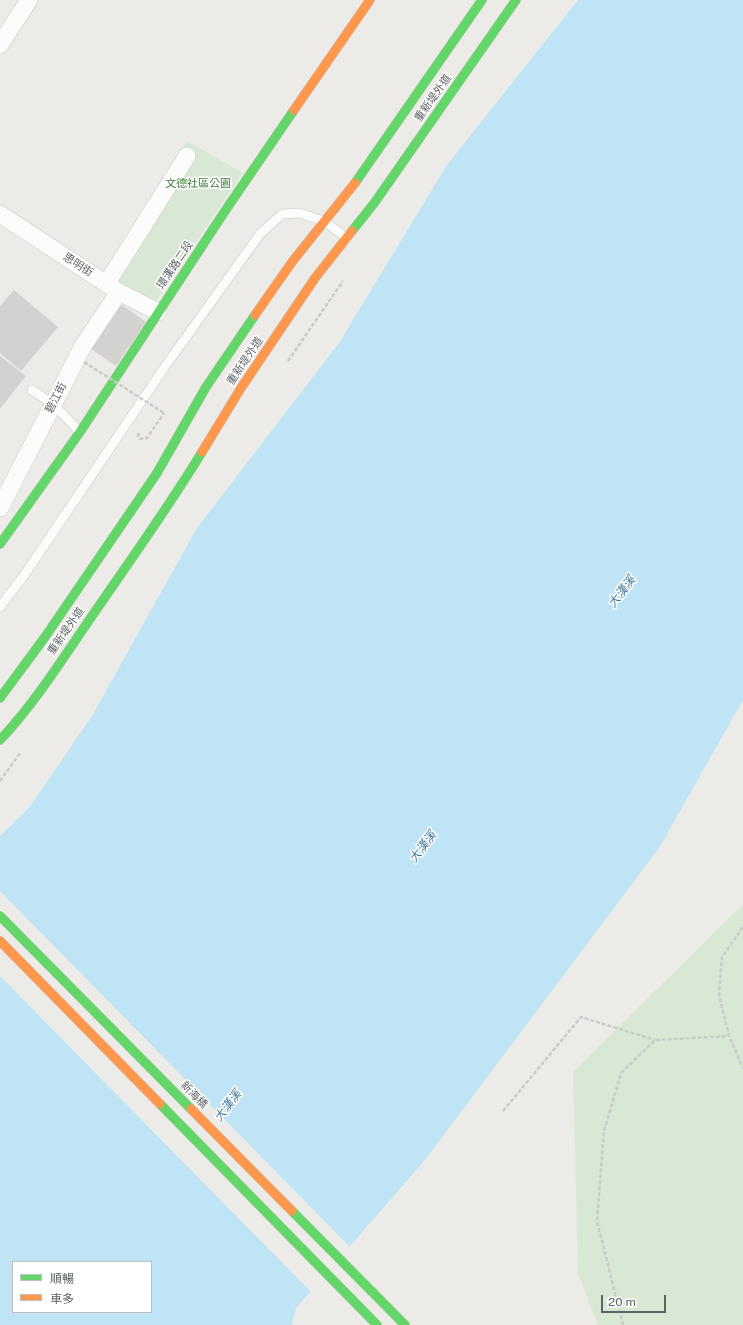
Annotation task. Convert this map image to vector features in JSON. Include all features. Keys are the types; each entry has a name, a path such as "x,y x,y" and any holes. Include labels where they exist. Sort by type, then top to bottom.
{"street":[{"path":"0,45 29,0"},
{"name":"環漢路二段","path":"1,540 80,432 225,212 370,0"},
{"name":"重新堤外道","path":"0,698 45,637 157,473 206,387 292,262 354,184 482,0"},
{"name":"重新堤外道","path":"0,740 17,722 180,488 245,381 315,278 375,202 516,0"},
{"name":"碧江街","path":"0,508 113,287 187,156"},
{"name":"思明街","path":"0,214 113,287 158,312"},
{"name":"新海橋","path":"0,916 405,1325"},
{"path":"0,941 377,1325"}],"lane":[{"path":"0,606 25,574 164,368 260,234 282,214 299,213 324,221 347,238"},
{"path":"32,390 53,404 80,432"}],"path":[{"path":"84,362 164,413 147,438 140,439 138,436 143,427"},
{"path":"0,776 5,776"},
{"path":"743,926 722,957 719,995 729,1036 743,1068"},
{"path":"503,1111 581,1017 655,1040 729,1036"},
{"path":"623,1325 597,1221 604,1131 622,1073 655,1040"}],"green space":[{"name":"文德社區公園","path":"187,141 243,173 154,304 114,280 152,201"},
{"path":"743,904 743,1325 598,1325 578,1273 573,1072"}],"water":[{"name":"大漢溪","path":"578,0 743,0 743,700 659,848 425,1160 296,1308 292,1325 0,1325 0,836 29,808 92,716 197,528 339,343 447,165"}],"pier":[{"path":"0,891 351,1248 312,1293 0,976"}],"building":[{"path":"14,290 58,327 21,371 0,353 0,306"},
{"path":"118,302 146,322 116,366 87,346"},
{"path":"0,356 26,376 0,409"}],"traffic: fast":[{"path":"355,183 482,0"},
{"path":"352,231 375,202 516,0"},
{"path":"0,544 80,432 225,211 294,110"},
{"path":"0,698 45,637 157,473 206,387 255,315"},
{"path":"0,740 13,726 48,680 162,514 202,452"},
{"path":"0,916 191,1109"},
{"path":"160,1104 377,1325"},
{"path":"292,1211 405,1325"}],"traffic: slow":[{"path":"294,110 370,0"},
{"path":"255,315 292,262 355,183"},
{"path":"202,452 241,388 315,278 352,231"},
{"path":"0,941 160,1104"},
{"path":"191,1109 292,1211"}]}
